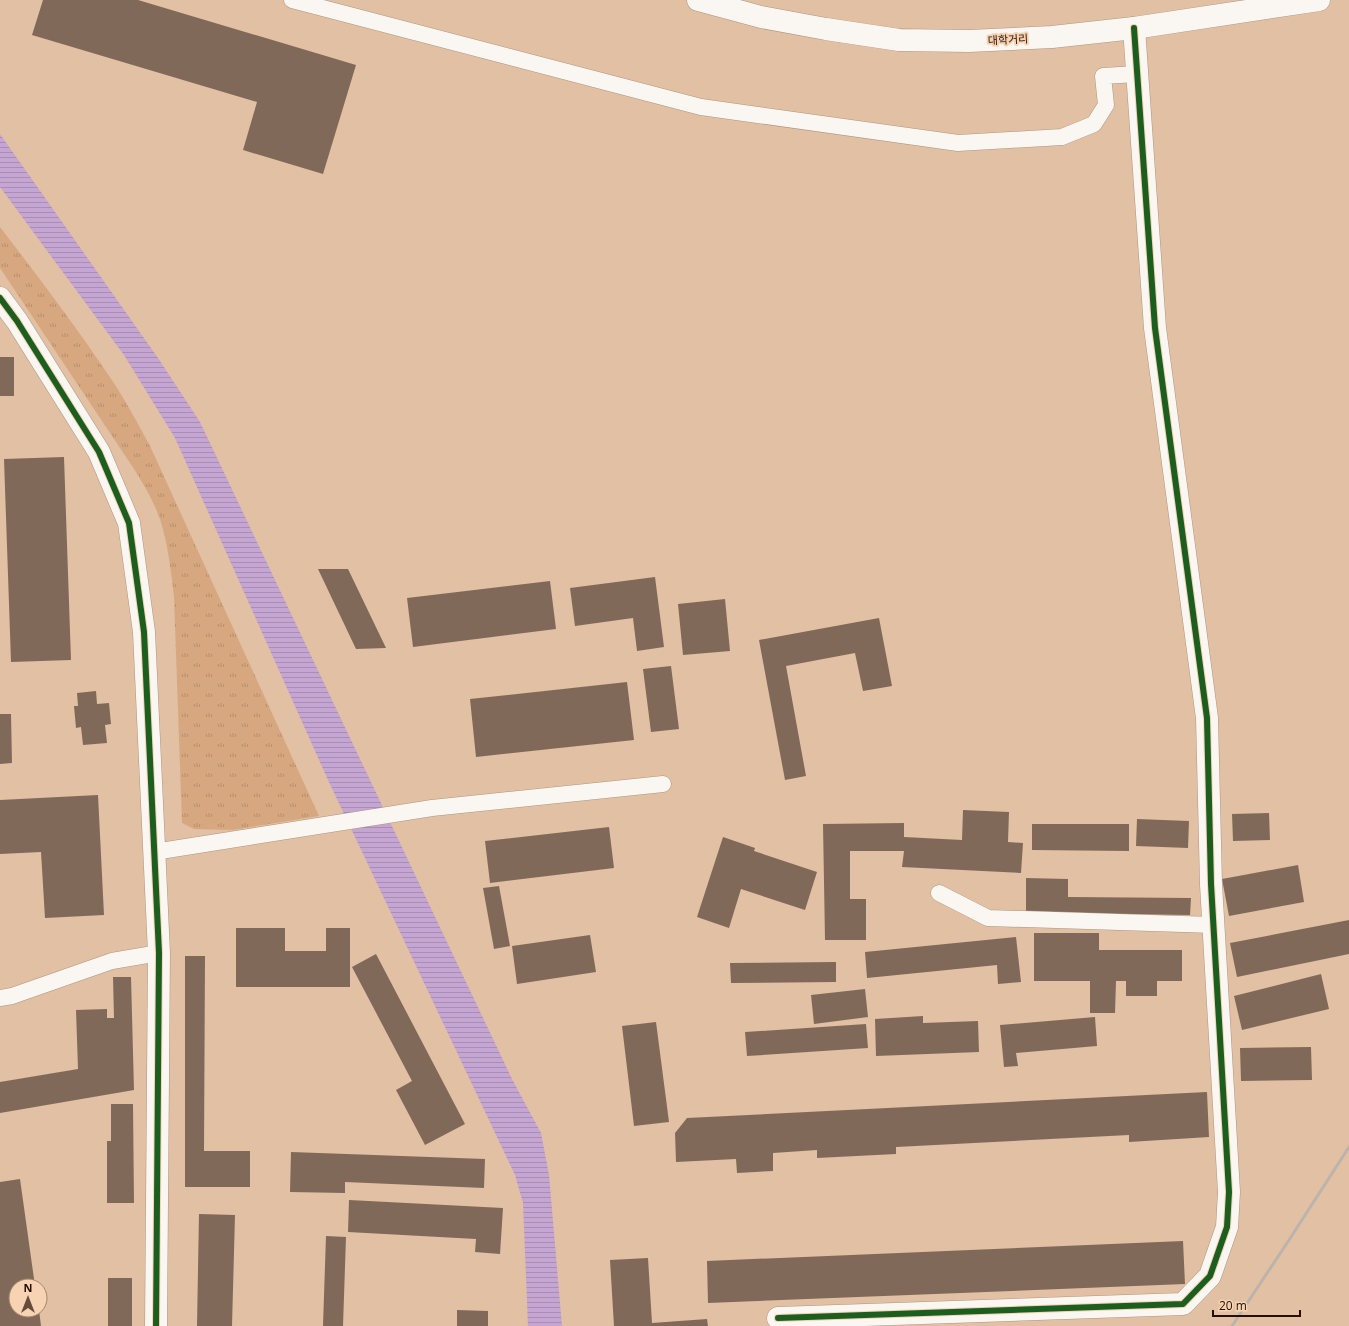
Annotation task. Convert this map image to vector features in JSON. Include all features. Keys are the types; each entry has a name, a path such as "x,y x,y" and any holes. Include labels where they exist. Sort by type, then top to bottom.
{"street":[{"name":"대학거리","path":"698,0 761,17 826,29 899,40 969,41 1044,37 1134,28 1319,0"},
{"path":"778,1318 1182,1304 1210,1276 1227,1227 1229,1192 1211,884 1207,718 1155,328 1134,28"},
{"path":"0,298 17,321 100,452 129,523 144,632 159,953 156,1326"}],"lane":[{"path":"292,0 701,107 958,143 1062,137 1094,124 1106,105 1104,76 1137,74"},
{"path":"154,852 432,808 663,784"},
{"path":"939,893 988,918 1214,925"},
{"path":"0,998 12,996 112,961 159,953"}],"green space":[{"path":"0,227 54,298 117,388 145,436 319,816 233,830 194,829 182,823 174,597 163,528 152,501 136,472 0,268"}],"shaded area":[{"path":"0,134 158,358 200,422 513,1081 541,1133 549,1175 562,1326 528,1326 523,1203 515,1175 328,780 175,438 124,355 0,187"}],"building":[{"path":"43,0 138,0 356,65 323,174 243,150 257,102 32,35"},
{"path":"0,357 14,357 14,396 0,396"},
{"path":"64,457 71,660 11,662 4,459"},
{"path":"318,569 348,569 386,648 356,649"},
{"path":"655,577 664,647 637,651 633,618 575,626 570,588"},
{"path":"550,581 556,629 413,647 407,598"},
{"path":"725,599 730,651 683,655 678,604"},
{"path":"879,618 892,686 863,691 855,653 786,666 806,776 785,780 759,640"},
{"path":"671,666 679,729 651,732 643,669"},
{"path":"627,682 634,740 476,757 470,699"},
{"path":"96,691 97,704 109,703 111,724 105,725 107,743 83,745 81,727 76,728 74,706 78,706 77,693"},
{"path":"0,714 11,714 12,763 0,764"},
{"path":"98,795 104,915 45,918 41,852 0,854 0,800"},
{"path":"963,810 1009,812 1008,842 1023,843 1021,873 902,867 904,851 850,851 850,899 866,899 866,940 825,940 823,824 904,823 904,837 962,840"},
{"path":"1269,813 1270,840 1233,841 1232,814"},
{"path":"1137,819 1189,821 1188,848 1136,846"},
{"path":"1032,824 1129,824 1129,851 1032,850"},
{"path":"609,827 614,868 490,883 485,841"},
{"path":"723,837 755,848 754,851 817,872 805,910 741,889 729,928 697,917"},
{"path":"1298,865 1304,902 1229,916 1222,879"},
{"path":"1026,878 1068,879 1068,897 1191,898 1190,915 1026,913"},
{"path":"499,886 510,946 494,949 483,888"},
{"path":"1349,920 1349,954 1237,977 1230,943"},
{"path":"236,928 285,928 285,951 326,951 326,928 350,928 350,987 236,987"},
{"path":"1034,933 1099,933 1099,950 1182,950 1182,981 1157,981 1157,996 1126,996 1126,981 1116,981 1115,1013 1090,1013 1090,981 1034,981"},
{"path":"590,935 596,972 517,984 512,946"},
{"path":"1016,937 1021,982 998,984 997,965 867,978 865,952"},
{"path":"376,954 465,1124 425,1145 396,1090 412,1081 352,967"},
{"path":"185,956 205,956 204,1151 250,1151 250,1187 185,1187"},
{"path":"836,962 836,982 731,983 730,963"},
{"path":"1321,974 1329,1009 1242,1030 1234,996"},
{"path":"113,977 131,977 134,1090 0,1113 0,1082 78,1069 76,1010 107,1009 107,1018 114,1018"},
{"path":"865,989 868,1017 814,1024 811,995"},
{"path":"923,1016 923,1023 978,1021 979,1052 876,1056 875,1019"},
{"path":"1095,1017 1097,1046 1016,1053 1018,1066 1004,1067 1000,1025"},
{"path":"656,1022 669,1122 634,1126 622,1026"},
{"path":"866,1024 868,1048 747,1056 745,1032"},
{"path":"1311,1047 1312,1080 1241,1081 1240,1048"},
{"path":"1207,1092 1209,1137 1129,1142 1129,1135 896,1147 896,1154 817,1158 817,1150 773,1153 773,1171 737,1173 736,1159 676,1162 675,1133 687,1118"},
{"path":"111,1104 133,1104 134,1203 107,1203 107,1141 111,1141"},
{"path":"291,1152 485,1159 484,1188 345,1182 345,1193 290,1192"},
{"path":"20,1179 34,1278 8,1278 8,1318 40,1318 41,1326 0,1326 0,1182"},
{"path":"349,1200 503,1208 500,1254 475,1252 476,1239 348,1232"},
{"path":"199,1214 235,1215 232,1326 197,1326"},
{"path":"326,1236 346,1237 343,1326 323,1326"},
{"path":"1183,1241 1185,1284 708,1303 707,1261"},
{"path":"648,1258 652,1323 707,1319 708,1326 614,1326 610,1260"},
{"path":"108,1278 132,1278 132,1326 108,1326"},
{"path":"457,1310 488,1311 488,1326 457,1326"}],"railway":[{"path":"1232,1326 1349,1147"}],"cycle path":[{"path":"778,1318 1183,1304 1210,1276 1227,1227 1229,1192 1211,884 1207,718 1155,328 1134,28"},
{"path":"0,298 17,321 99,452 129,523 144,632 159,953 156,1326"}]}
